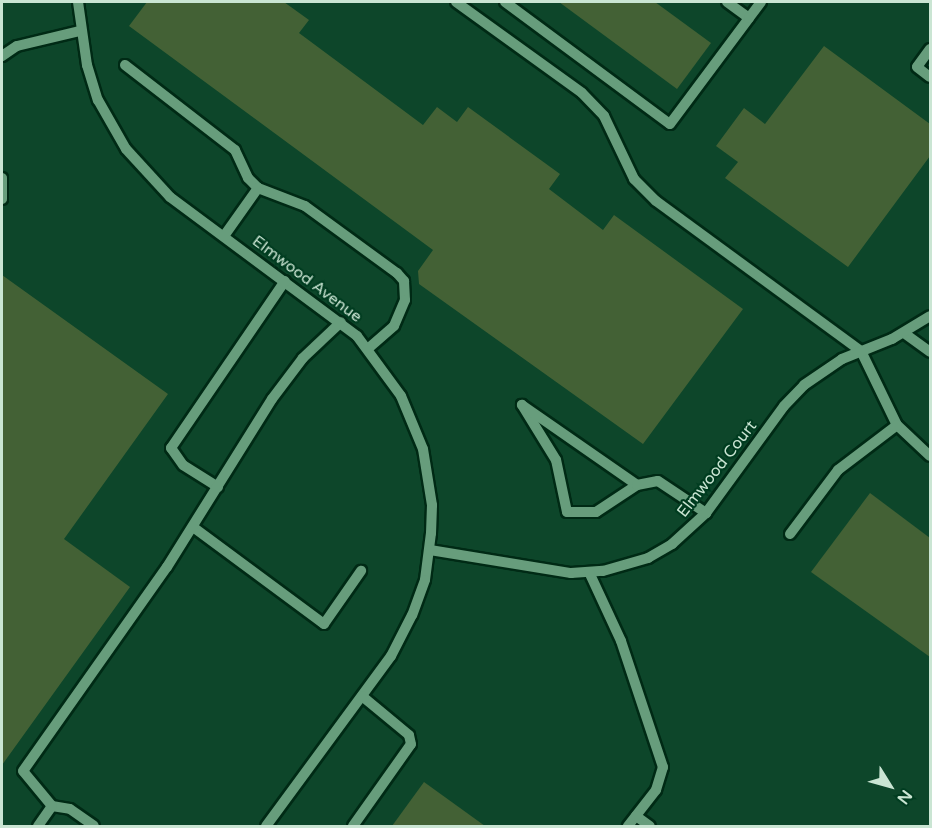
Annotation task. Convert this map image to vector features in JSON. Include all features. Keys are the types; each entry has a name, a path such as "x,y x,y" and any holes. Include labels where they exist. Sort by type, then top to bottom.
{"street":[{"name":"Elmwood Avenue","path":"78,2 80,31 98,100 126,149 170,197 341,322 368,350 401,396 423,449 432,505 430,550 412,615 391,656 266,826"},
{"path":"456,2 582,93 604,116 634,179 656,201 861,351 897,425 930,456"},
{"path":"505,2 669,124 761,2"},
{"path":"727,2 749,18"},
{"path":"2,56 17,46 80,31"},
{"path":"930,49 917,67 930,77"},
{"path":"125,65 235,150 249,178 258,188 305,206 404,281 405,300 394,326 368,350"},
{"path":"2,178 2,199"},
{"path":"224,236 258,188"},
{"path":"218,487 183,465 171,448 285,281"},
{"name":"Elmwood Court","path":"430,550 560,572 589,572 648,558 672,544 706,513 797,392 842,358 904,333 930,316"},
{"path":"94,826 70,809 52,806 23,771 193,526 272,399 303,358 341,322"},
{"path":"904,333 930,352"},
{"path":"637,485 522,405 556,460 567,512 596,512 637,485 658,481 706,513"},
{"path":"790,534 838,470 897,425"},
{"path":"193,526 324,624 361,571"},
{"path":"589,572 621,641 663,767 656,790 628,826"},
{"path":"353,826 411,744 409,735 362,696"},
{"path":"38,826 52,806"},
{"path":"636,816 651,826"}],"building":[{"path":"147,2 284,2 309,20 299,33 423,125 437,107 457,122 468,107 560,174 549,189 603,230 614,215 743,309 643,444 419,284 418,271 433,250 129,26"},
{"path":"559,2 655,2 711,43 677,89"},
{"path":"824,46 930,124 930,156 848,267 725,178 738,162 716,146 744,108 765,124"},
{"path":"2,275 168,394 64,539 130,587 2,765"},
{"path":"870,493 930,538 930,657 811,572"},
{"path":"424,782 485,826 392,826"}]}
